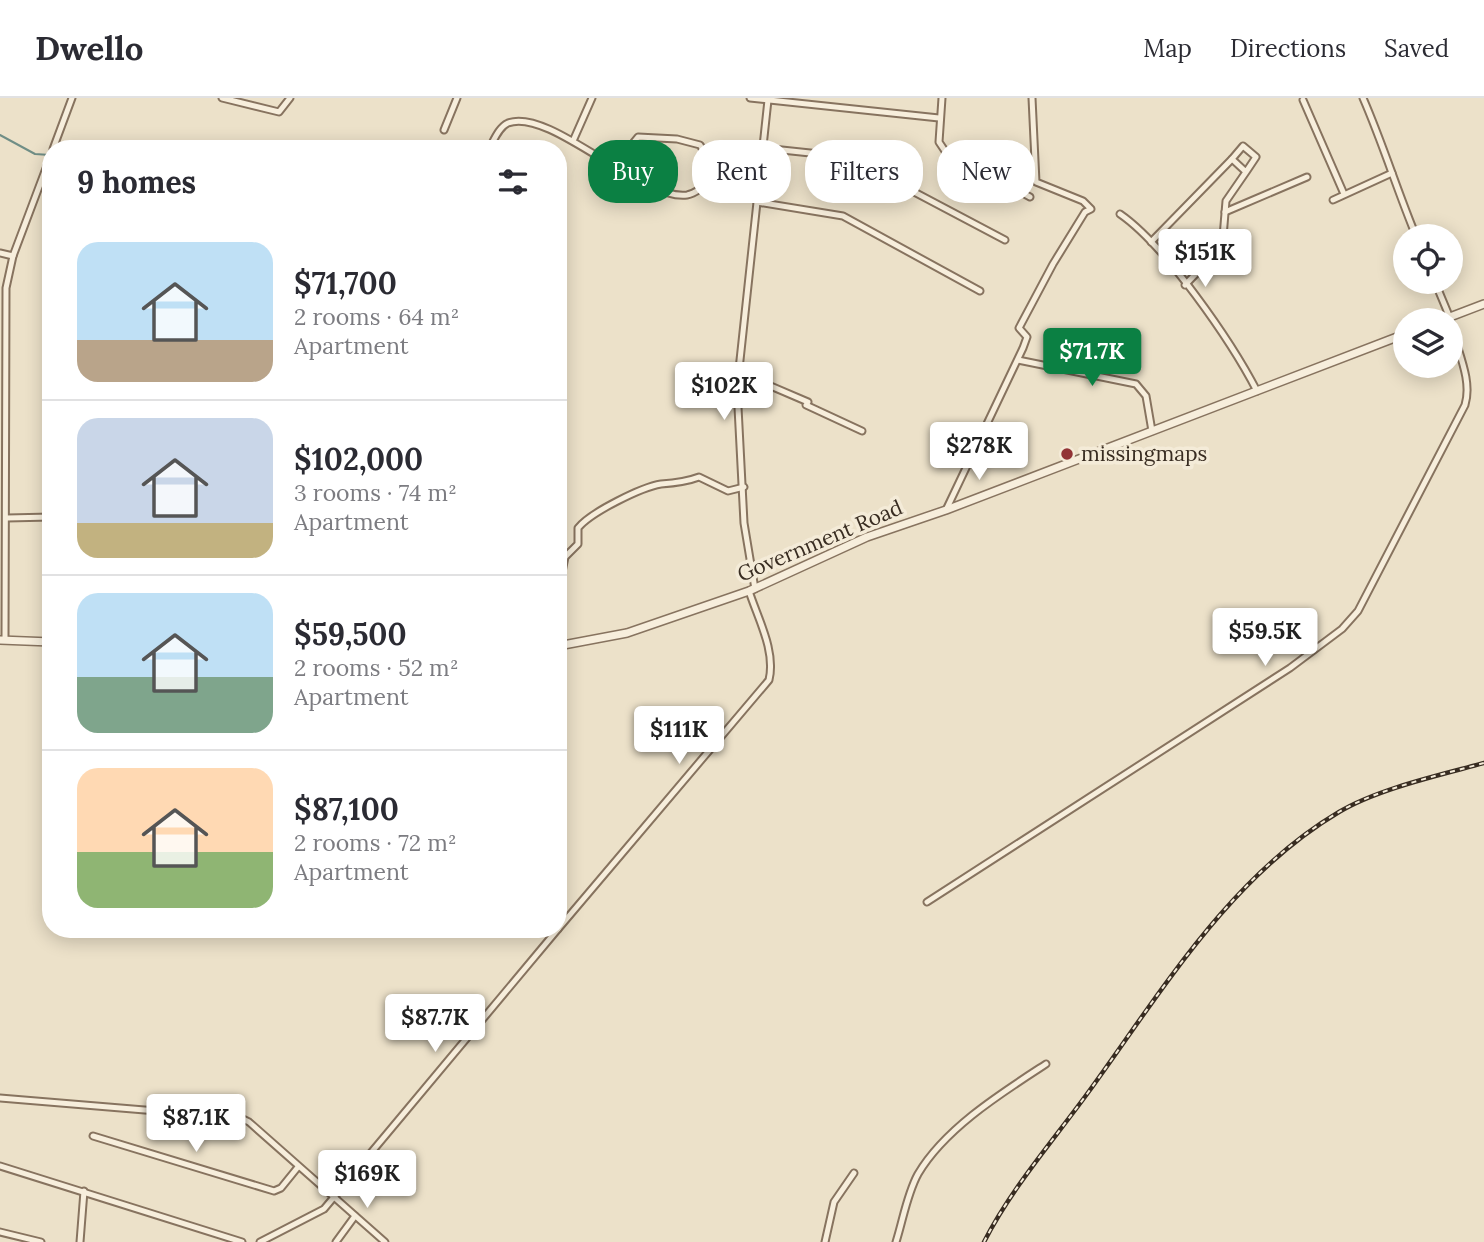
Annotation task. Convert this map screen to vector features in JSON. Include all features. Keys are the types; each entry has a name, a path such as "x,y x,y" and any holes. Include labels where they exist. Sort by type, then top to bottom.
{"street":[{"path":"56,140 71,98"},
{"path":"222,98 279,112 290,98"},
{"path":"444,130 457,98"},
{"path":"573,141 592,98"},
{"path":"750,98 822,101 939,118"},
{"path":"939,140 942,98"},
{"path":"946,510 1000,391 1018,360 1027,337 1019,328 1053,264 1085,212 1091,209 1083,201 1035,182 1032,98"},
{"path":"1363,98 1389,158 1411,224"},
{"path":"764,140 768,100"},
{"path":"1303,100 1344,194"},
{"path":"494,140 500,130 513,122 531,124 588,150"},
{"path":"637,140 647,135 674,140"},
{"path":"1151,242 1244,146 1256,157 1226,201 1223,237 1213,256 1185,285"},
{"path":"791,151 848,157 1004,240"},
{"path":"1232,159 1246,172"},
{"path":"1333,200 1392,173"},
{"path":"1225,212 1307,177"},
{"path":"42,179 13,256 6,288 7,517 3,640 42,642"},
{"path":"567,918 769,680 772,666 752,590 737,434 737,388 757,203"},
{"path":"763,203 843,216 980,291"},
{"path":"1120,215 1137,226 1185,285 1246,370 1257,391"},
{"path":"0,253 13,256"},
{"path":"1463,313 1484,304"},
{"name":"Government Road","path":"567,644 627,633 752,590 867,537 946,510 1393,339"},
{"path":"1018,360 1136,384 1146,396 1153,431"},
{"path":"927,902 1290,668 1342,629 1370,590 1465,405 1469,392 1463,371"},
{"path":"752,378 862,431"},
{"path":"567,555 578,544 578,528 594,513 658,485 677,484 699,477 728,491 744,487"},
{"path":"7,517 42,517"},
{"path":"260,1242 313,1217 550,938"},
{"path":"897,1242 911,1192 926,1163 984,1107 1046,1064"},
{"path":"0,1098 241,1118 249,1122 384,1242"},
{"path":"93,1136 274,1191 281,1188 298,1167"},
{"path":"0,1166 242,1242"},
{"path":"825,1242 834,1202 854,1173"},
{"path":"80,1242 84,1191"},
{"path":"336,1242 355,1216"},
{"path":"0,1232 41,1242"}],"waterway":[{"path":"0,135 35,154 42,154"}],"railway":[{"path":"984,1242 1019,1185 1170,978 1230,903 1263,869 1300,839 1354,804 1409,783 1484,763"}],"place":[{"name":"missingmaps","path":"1067,454"}]}
